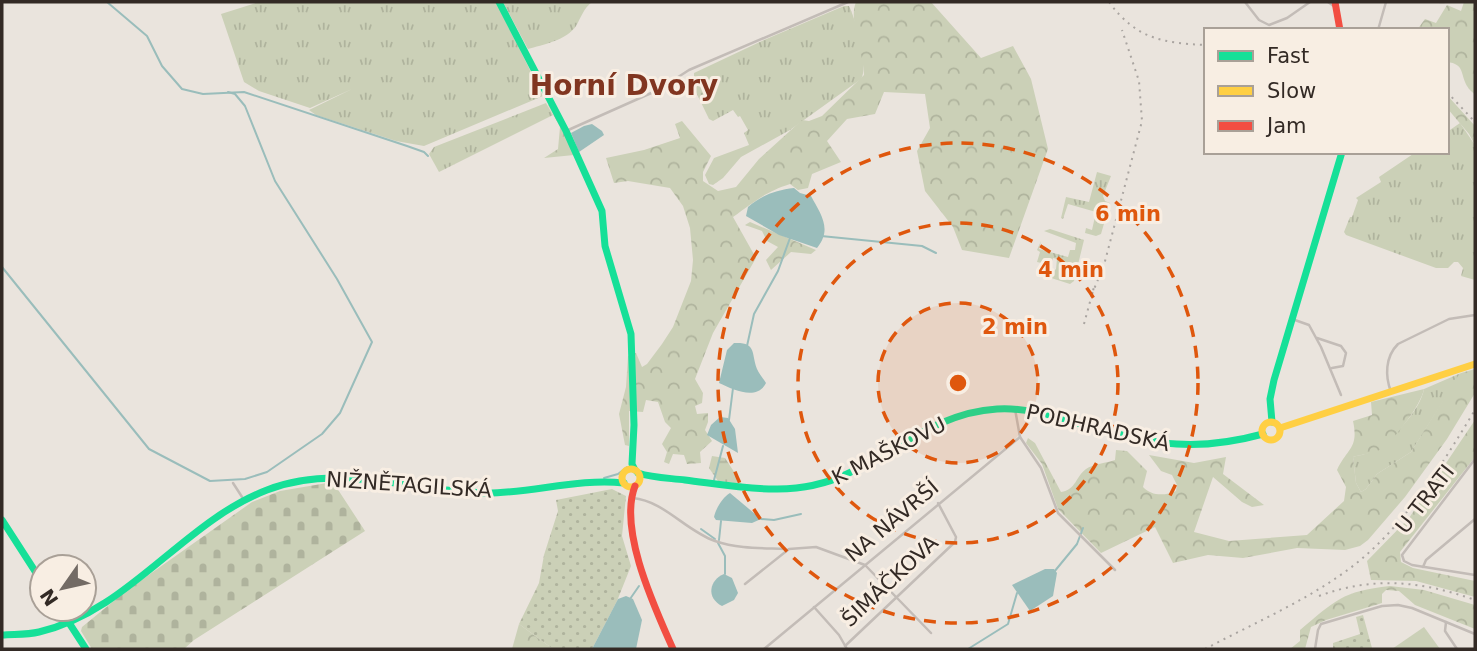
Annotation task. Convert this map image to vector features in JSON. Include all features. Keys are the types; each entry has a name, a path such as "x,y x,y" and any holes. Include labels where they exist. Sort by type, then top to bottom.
{"main road":[{"path":"499,2 566,131 602,211 605,246 632,334 632,535 638,566 673,649"},
{"path":"1333,3 1339,28"},
{"path":"1272,422 1272,386 1341,154"},
{"path":"1280,428 1475,364"},
{"name":"K MAŠKOVU","path":"631,476 657,477 762,492 806,489 845,476 950,419 982,410 1015,409"},
{"name":"PODHRADSKÁ","path":"1015,409 1037,412 1171,447 1212,447 1263,434"},
{"path":"1272,422 1280,428"},
{"path":"1272,422 1265,425 1263,434 1266,438 1273,440 1279,435 1280,428"},
{"name":"NIŽNĚTAGILSKÁ","path":"98,605 213,520 244,500 279,485 322,477 353,477 487,492 631,476"},
{"path":"2,520 28,560"},
{"name":"NIŽNĚTAGILSKÁ","path":"2,635 37,634 65,623"},
{"path":"69,623 86,649"}],"street":[{"path":"566,131 658,90 689,70 848,2"},
{"path":"1245,2 1259,20 1269,25 1287,18 1310,2"},
{"path":"1379,28 1386,2"},
{"path":"1391,392 1386,372 1398,344 1449,318 1475,315"},
{"path":"1292,319 1309,325 1341,395"},
{"path":"1317,338 1341,346 1346,353 1343,366 1330,367"},
{"path":"1015,409 1020,437 1041,468 1058,513 1115,570"},
{"name":"NA NÁVRŠÍ","path":"764,649 1020,437"},
{"name":"U TRATI","path":"1423,566 1408,563 1403,558 1403,552 1475,459"},
{"path":"233,484 244,500"},
{"path":"631,498 645,501 663,510 714,541 742,548 816,547 864,565 932,633"},
{"name":"ŠIMÁČKOVA","path":"846,647 957,539 938,503"},
{"path":"1475,519 1426,560 1423,566 1475,575"},
{"path":"745,584 789,549"},
{"path":"1315,649 1321,624 1384,605 1409,607 1475,634"},
{"path":"814,607 846,647"},
{"path":"1446,622 1445,631 1457,649"}],"green space":[{"path":"259,2 496,2 543,96 424,146 396,141 316,115 309,110 352,89 310,108 259,91 244,82 221,14"},
{"path":"503,2 592,2 567,35 528,49"},
{"path":"856,2 931,2 981,58 1013,46 1031,79 1048,149 1009,258 962,250 953,227 925,191 917,151 930,128 925,94 884,92 875,114 847,119 827,141 841,162 812,174 808,188 798,190 790,184 781,187 733,217 756,258 713,333 695,379 703,393 702,403 695,406 697,414 708,413 705,430 712,441 700,452 701,463 687,464 684,455 673,454 669,464 664,462 667,452 662,444 671,428 665,422 658,402 646,400 643,412 629,411 629,446 625,445 619,414 626,387 628,356 636,353 642,367 662,344 673,327 691,281 693,260 690,228 683,206 670,188 628,181 614,183 606,158 644,150 680,138 675,124 682,121 711,156 703,172 703,181 718,191 736,187 759,159 802,120 809,121 822,116 864,75 855,28"},
{"path":"1464,2 1475,2 1475,95 1467,86 1459,67 1449,62 1449,28 1418,28 1425,19 1436,23 1447,5 1461,11"},
{"path":"849,6 861,43 861,79 790,130 741,157 723,178 713,185 709,184 705,175 714,158 749,145 744,133 748,130 733,110 713,121 709,119 694,88 694,73"},
{"path":"1449,97 1475,126 1475,145 1449,110"},
{"path":"546,103 553,115 439,172 429,154 434,147"},
{"path":"550,104 574,155 544,158 558,149 560,127 548,105"},
{"path":"1460,123 1475,145 1475,280 1461,276 1463,268 1458,262 1448,268 1436,268 1344,232 1358,200 1356,198 1381,182 1379,177 1413,154 1449,154 1449,131"},
{"path":"1097,172 1111,176 1103,196 1105,201 1110,203 1101,234 1096,236 1085,233 1086,228 1092,230 1096,212 1068,204 1063,219 1061,218 1066,197 1089,202"},
{"path":"750,222 816,250 811,254 791,252 771,270 766,260 778,247 767,241 762,231 745,225"},
{"path":"1050,229 1084,240 1074,281 1070,284 1048,277 1056,269 1057,259 1053,258 1050,268 1037,262 1040,252 1037,250 1041,241 1039,249 1068,257 1070,250 1075,250 1076,243 1044,231"},
{"path":"1475,369 1475,393 1447,439 1405,497 1368,540 1360,546 1345,550 1297,548 1243,558 1208,555 1173,563 1155,527 1101,553 1058,509 1042,464 1026,443 1028,438 1035,443 1061,492 1070,489 1086,469 1115,460 1116,450 1127,451 1147,471 1143,487 1158,494 1176,491 1177,485 1172,475 1161,471 1149,455 1194,463 1226,457 1223,474 1264,505 1252,507 1242,502 1213,477 1194,532 1229,541 1307,535 1344,501 1346,487 1337,470 1353,443 1353,421 1372,415 1371,402 1424,389 1413,412 1387,444 1375,452 1353,457 1356,483 1361,492 1377,474 1411,452 1458,376"},
{"path":"1461,373 1411,452 1377,474 1361,492 1356,483 1353,457 1370,452 1395,433 1417,407 1424,389"},
{"path":"1475,420 1475,457 1400,552 1401,562 1413,568 1475,581 1475,597 1416,581 1371,580 1367,561 1409,518"},
{"path":"712,456 725,458 742,484 718,481 709,468"},
{"path":"333,482 365,531 184,649 92,649 81,631 82,627 87,623 98,623 98,614 126,591 252,502 280,491"},
{"path":"612,489 626,496 622,536 631,566 617,601 592,649 553,649 519,624 539,583 544,555 558,511 556,500"},
{"path":"1390,586 1424,590 1475,605 1475,629 1415,605 1399,591 1386,590 1382,594 1382,603 1311,627 1305,649 1290,649 1300,641 1300,630 1340,599 1361,591"},
{"path":"1363,615 1372,648 1333,649 1333,643 1360,634 1356,617"},
{"path":"519,624 553,649 512,649"},
{"path":"1424,627 1440,649 1392,649"}],"water":[{"path":"592,124 604,135 579,152 571,133"},
{"path":"794,188 811,196 821,215 825,228 817,248 779,235 746,216 748,207 759,199"},
{"path":"734,343 746,344 752,350 757,369 766,383 757,392 745,392 719,383 727,350"},
{"path":"720,417 728,418 735,429 738,453 707,435 711,425"},
{"path":"730,493 761,519 752,523 716,520 714,517 718,507"},
{"path":"1045,569 1054,569 1057,573 1053,596 1030,611 1012,585"},
{"path":"724,574 732,578 738,593 734,600 722,606 713,598 711,589 715,580"},
{"path":"626,596 633,599 642,620 636,649 592,649 618,599"}],"waterway":[{"path":"107,2 147,36 162,66 182,89 203,94 244,92 407,146 428,156"},
{"path":"2,267 149,449 210,481 245,479 267,472 322,434 340,413 372,342 337,279 275,181 245,106 235,94 228,92"},
{"path":"821,236 922,246 936,253"},
{"path":"747,346 754,314 778,271 790,238"},
{"path":"729,420 733,388"},
{"path":"714,480 723,446"},
{"path":"604,478 618,474 627,467"},
{"path":"761,519 774,520 801,514"},
{"path":"719,540 721,521"},
{"path":"1054,572 1077,544 1083,528"},
{"path":"701,529 715,539"},
{"path":"718,543 725,556 725,574"},
{"path":"630,599 639,586"},
{"path":"968,649 1008,624 1017,593"}],"railway":[{"path":"1109,2 1129,24 1152,37 1176,43 1204,45"},
{"path":"1092,294 1104,265 1142,121 1139,81 1122,30"},
{"path":"1449,94 1475,122"},
{"path":"1084,324 1094,287"},
{"path":"1205,649 1303,598 1358,562 1393,529 1408,510 1437,471 1475,410"},
{"path":"1319,596 1359,586 1397,583 1436,589 1475,600"}],"traffic: fast":[{"path":"499,2 566,131 602,211 605,246 631,334 634,425 632,464 635,470"},
{"path":"1272,422 1270,399 1274,380 1341,154"},
{"path":"638,473 747,488 787,489 807,486 847,474 919,434 957,417 997,409 1033,411 1136,438 1177,444 1217,443 1263,434"},
{"path":"2,635 34,633 71,621 129,586 237,504 267,490 294,482 349,478 487,493 590,482 624,483"},
{"path":"2,520 28,560"},
{"path":"69,623 86,649"}],"traffic: slow":[{"path":"1280,428 1475,364"},
{"path":"1271,422 1277,425 1280,431 1277,437 1271,440 1265,437 1262,431 1265,425 1271,422"},
{"path":"631,469 637,472 640,478 637,484 631,487 625,484 622,478 625,472 631,469"}],"traffic: jam":[{"path":"1335,2 1340,28"},
{"path":"635,486 631,504 635,546 649,591 673,649"}],"district":[{"name":"Horní Dvory","path":"624,85"}]}
